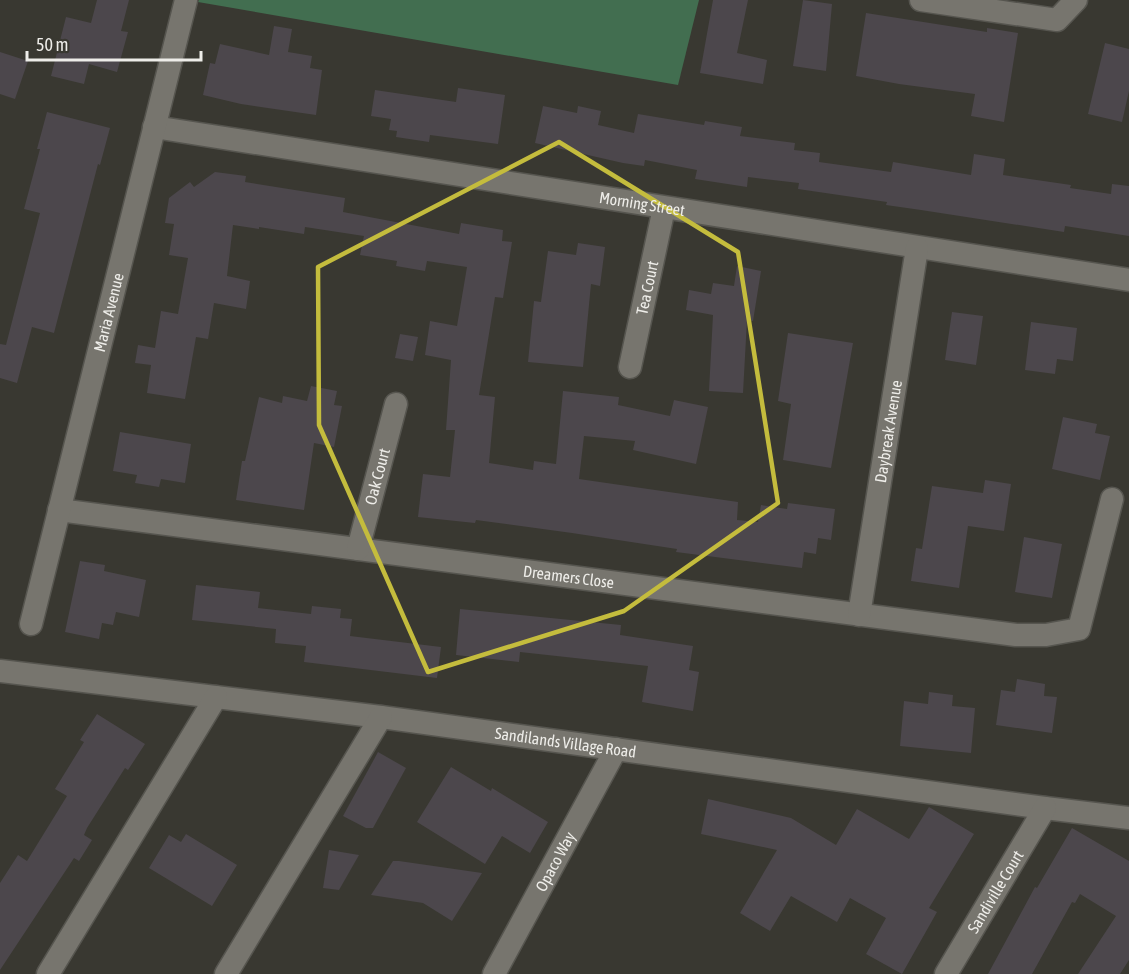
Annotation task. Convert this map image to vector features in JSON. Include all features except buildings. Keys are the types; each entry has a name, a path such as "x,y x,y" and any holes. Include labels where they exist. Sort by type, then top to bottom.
{"street":[{"name":"Maria Avenue","path":"31,624 186,0"},
{"path":"921,0 1057,20 1076,0"},
{"name":"Morning Street","path":"154,127 1129,280"},
{"name":"Tea Court","path":"630,367 664,208"},
{"name":"Daybreak Avenue","path":"859,615 917,248"},
{"name":"Oak Court","path":"358,549 396,404"},
{"name":"Dreamers Close","path":"59,510 1016,635 1046,635 1079,629 1112,499"},
{"name":"Sandilands Village Road","path":"0,671 381,717 1129,818"},
{"path":"48,974 216,697"},
{"path":"226,974 381,717"},
{"name":"Opaco Way","path":"494,974 616,749"},
{"name":"Sandiville Court","path":"946,974 1044,808"}],"highlighted area":[{"path":"559,142 738,252 778,503 624,611 428,672 319,425 318,267"}],"green space":[{"path":"199,0 699,0 678,85 198,2"}]}
